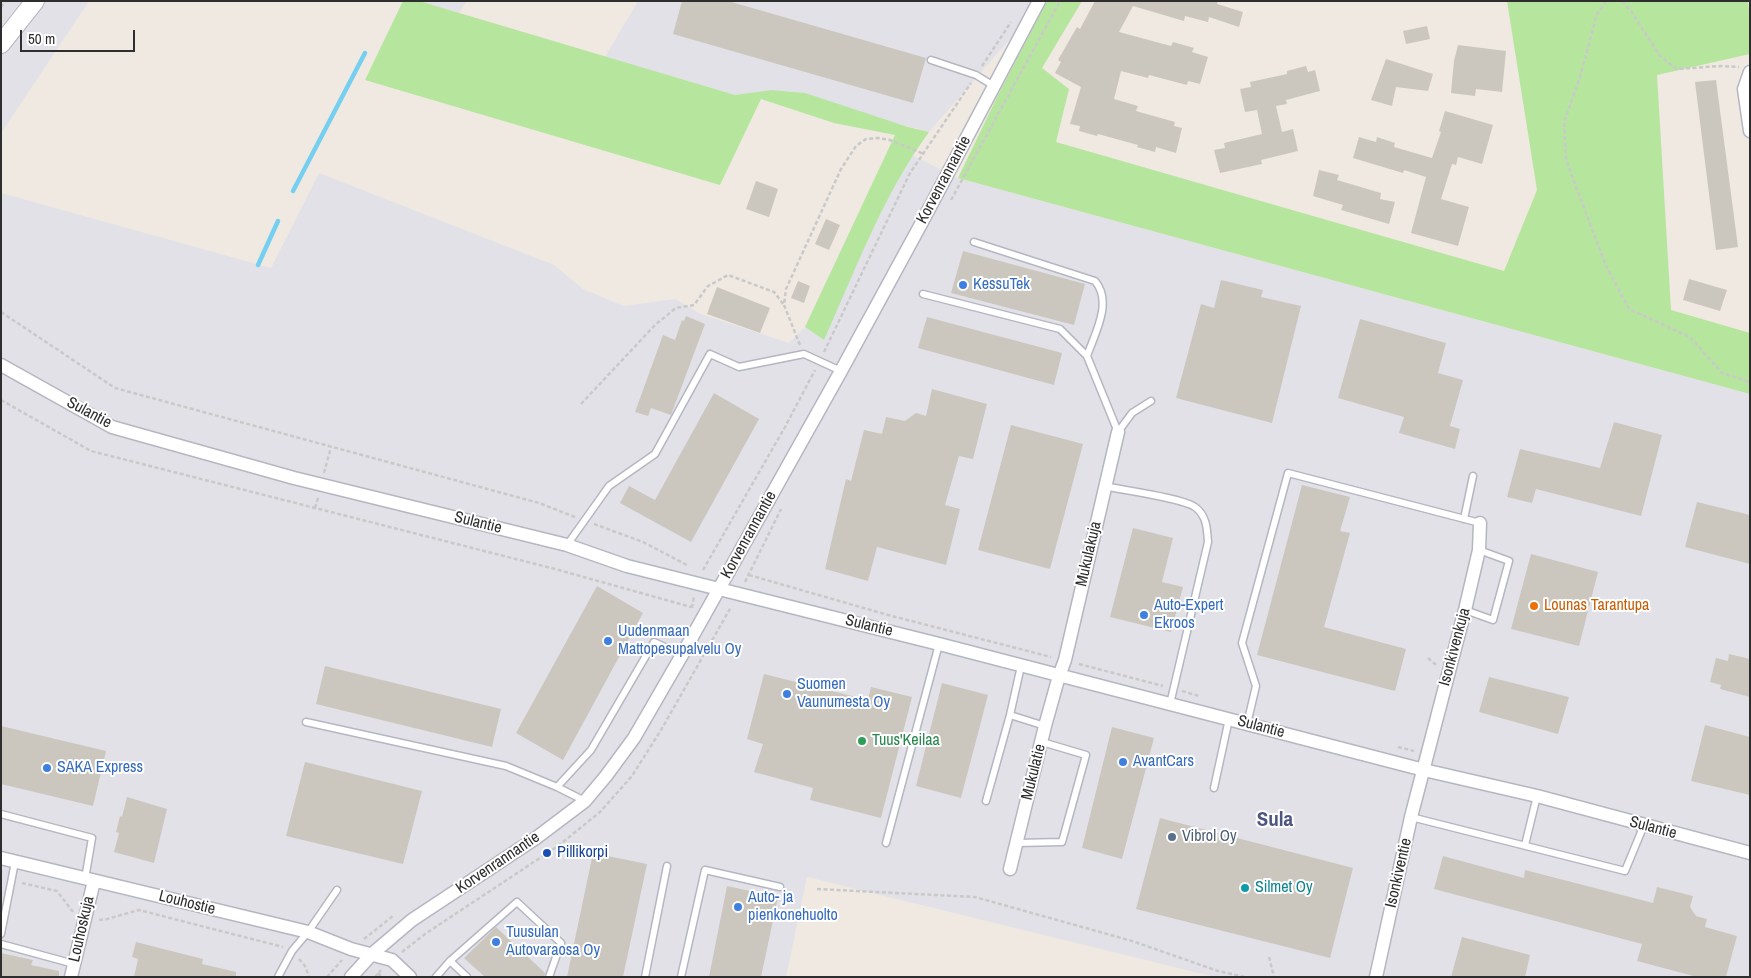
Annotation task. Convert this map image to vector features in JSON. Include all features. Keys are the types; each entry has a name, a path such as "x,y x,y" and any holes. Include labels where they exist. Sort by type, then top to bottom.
{"street":[{"path":"1,44 35,1"},
{"name":"Korvenrannantie","path":"351,977 372,954 412,920 536,838 585,801 634,738 841,371 1039,1"},
{"path":"1746,70 1744,89 1750,131"},
{"name":"Sulantie","path":"1,365 112,427 294,478 567,545 627,566 699,579 718,590 739,593 1424,770 1537,796 1750,853"},
{"name":"Mukulakuja","path":"1058,676 1064,660 1118,432"},
{"name":"Isonkivenkuja","path":"1424,770 1466,610 1479,550 1480,523"},
{"name":"Mukulatie","path":"1010,869 1058,676"},
{"name":"Isonkiventie","path":"1376,977 1424,770"},
{"name":"Louhostie","path":"1,858 308,932 351,949 392,960 410,977"},
{"name":"Louhoskuja","path":"73,970 85,916 89,880"}],"lane":[{"path":"931,60 976,75 994,86"},
{"path":"974,242 1095,281 1102,289 1104,305 1087,356"},
{"path":"922,294 1060,329 1087,356 1118,432"},
{"path":"567,545 609,486 655,454 710,354 739,367 804,354 841,371"},
{"path":"1118,432 1132,412 1151,401"},
{"path":"1247,724 1256,686 1242,643 1288,473 1480,523"},
{"path":"1464,519 1473,476"},
{"path":"1104,486 1180,501 1195,507 1207,524 1208,542 1170,704"},
{"path":"1466,610 1493,620 1509,560 1479,550"},
{"path":"557,787 591,750 654,642 682,655"},
{"path":"886,843 939,644"},
{"path":"986,801 1010,715 1021,666"},
{"path":"1010,715 1045,726"},
{"path":"1214,788 1229,719"},
{"path":"306,722 506,766 585,801"},
{"path":"1017,843 1062,842 1086,754 1042,742"},
{"path":"1525,846 1537,796"},
{"path":"1,814 92,838 89,880"},
{"path":"1412,817 1625,871 1644,825"},
{"path":"1,934 15,862"},
{"path":"644,977 667,866"},
{"path":"681,977 705,870 780,887"},
{"path":"278,977 292,951 308,932 336,890"},
{"path":"436,977 450,961 517,902 561,943 549,977"},
{"path":"1,944 73,970"},
{"path":"450,961 467,977"}],"path":[{"path":"1,7 6,1"},
{"path":"1606,1 1596,14 1580,76 1564,122 1566,160 1606,266 1629,309 1690,338 1722,374 1750,382"},
{"path":"1622,1 1631,11 1660,56 1678,69 1721,66 1746,70"},
{"path":"688,616 699,579 820,361 910,172 924,154 1014,17"},
{"path":"784,304 786,289 842,169 856,146 866,139 878,138 890,140 924,154"},
{"path":"581,404 656,324 676,308 694,305 708,286 728,275 774,292 784,304 804,354"},
{"path":"1,312 115,388 539,503 643,542 699,579"},
{"path":"1,400 91,451 555,569 692,607"},
{"path":"11,880 57,891 73,912 100,920 107,920 139,910 285,947 292,951 305,966 309,977"},
{"path":"817,889 975,897 1132,941 1218,971 1244,977"},
{"path":"327,977 351,949 394,915"},
{"path":"1269,956 1274,977"},
{"path":"378,973 382,977"}],"shaded area":[{"path":"1,1 89,1 1,133"},
{"path":"419,1 467,1 459,13"},
{"path":"638,1 1043,1 929,132 771,90 735,95 605,57"},
{"path":"912,155 958,178 1750,394 1750,977 1215,977 807,877 786,977 1,977 1,193 271,268 319,173 554,265 583,289 624,306 675,299 701,314 789,343 805,327 819,336 891,192"}],"green space":[{"path":"403,1 419,1 735,95 771,90 805,93 908,127 929,132 884,207 824,340 805,327 895,135 834,123 761,99 720,185 365,80"},
{"path":"1047,1 1082,1 1042,68 1069,89 1056,142 1504,271 1537,190 1507,1 1748,1 1750,54 1657,75 1671,310 1750,333 1750,394 958,178 999,93"}],"building":[{"path":"682,1 728,1 926,58 913,103 673,34"},
{"path":"1095,1 1218,1 1217,4 1243,12 1239,27 1209,17 1208,22 1185,16 1184,21 1133,6 1119,32 1171,46 1173,42 1194,48 1192,52 1208,57 1200,84 1188,81 1187,85 1149,75 1148,78 1121,71 1114,99 1138,106 1136,111 1175,122 1174,126 1182,128 1176,153 1156,147 1155,152 1137,147 1138,145 1079,131 1080,126 1070,124 1081,87 1055,73 1061,62 1058,60 1077,27 1080,29"},
{"path":"1427,26 1430,39 1406,44 1403,31"},
{"path":"1458,45 1506,51 1502,92 1476,89 1475,96 1451,93 1454,61"},
{"path":"1386,59 1433,74 1428,91 1396,87 1392,106 1371,100"},
{"path":"1306,66 1308,72 1315,70 1320,91 1286,100 1287,104 1276,106 1282,132 1293,129 1298,151 1261,160 1262,164 1220,173 1214,150 1225,148 1224,143 1262,134 1257,110 1245,112 1240,89 1251,87 1250,82 1287,74 1287,71"},
{"path":"1716,80 1738,247 1716,250 1695,82"},
{"path":"1445,111 1493,125 1482,164 1458,157 1456,165 1452,164 1441,199 1469,207 1458,246 1411,233 1426,177 1404,170 1403,173 1353,158 1359,137 1376,142 1377,137 1395,143 1394,147 1432,158 1441,132 1439,131"},
{"path":"1319,170 1339,175 1337,180 1381,193 1380,199 1395,202 1389,224 1341,210 1343,205 1313,196"},
{"path":"756,181 778,189 769,217 746,209"},
{"path":"826,219 840,225 829,250 815,244"},
{"path":"963,251 1085,284 1074,325 951,293"},
{"path":"1689,279 1727,290 1720,311 1683,300"},
{"path":"1221,280 1263,290 1261,297 1301,306 1272,423 1176,398 1201,304 1214,308"},
{"path":"798,281 810,286 804,303 791,298"},
{"path":"717,287 770,308 760,333 707,314"},
{"path":"686,316 705,324 671,415 651,408 648,416 635,412 663,335 675,340 682,320 684,321"},
{"path":"927,317 1062,353 1054,385 918,348"},
{"path":"1360,319 1446,343 1438,373 1463,380 1450,426 1460,429 1455,449 1399,433 1404,417 1338,398"},
{"path":"932,389 987,404 973,459 959,456 945,505 960,509 946,565 877,547 868,581 825,569 846,479 851,481 864,430 882,434 886,417 905,421 916,413 926,416"},
{"path":"714,393 759,419 691,542 620,503 629,486 655,500"},
{"path":"1614,422 1662,435 1641,516 1536,489 1532,503 1507,497 1520,449 1600,468"},
{"path":"1011,425 1083,444 1050,569 978,550"},
{"path":"1302,485 1350,497 1340,531 1350,533 1324,627 1406,649 1395,691 1257,655"},
{"path":"1697,502 1750,515 1750,564 1685,547"},
{"path":"1133,528 1173,538 1162,582 1183,587 1171,632 1110,617"},
{"path":"1531,554 1598,572 1579,646 1511,629"},
{"path":"597,586 643,613 563,760 516,733"},
{"path":"1729,654 1750,659 1750,697 1720,689 1721,685 1710,682 1716,658 1728,661"},
{"path":"325,666 501,709 492,747 316,704"},
{"path":"764,674 868,700 871,687 912,697 881,818 810,800 813,788 754,772 763,744 747,739"},
{"path":"1489,677 1569,697 1558,734 1479,712"},
{"path":"942,683 988,695 961,798 916,786"},
{"path":"1705,725 1750,737 1750,795 1691,781"},
{"path":"1,726 106,751 93,806 1,784"},
{"path":"1112,727 1154,738 1122,859 1082,848"},
{"path":"305,762 422,791 403,864 286,836"},
{"path":"127,797 167,809 154,863 114,852 119,833 116,832"},
{"name":"Silmet Oy","path":"1160,818 1353,868 1330,958 1136,909"},
{"path":"593,853 647,864 623,977 567,977"},
{"path":"1443,856 1524,878 1525,870 1653,903 1657,887 1693,896 1690,907 1696,916 1707,919 1705,927 1737,936 1726,977 1697,977 1637,961 1642,944 1434,889"},
{"path":"727,886 778,897 761,977 709,977"},
{"name":"Tuusulan Autovaraosa Oy","path":"496,927 545,973 544,977 485,977 464,958"},
{"path":"1462,937 1530,955 1525,977 1451,977"},
{"path":"136,942 203,959 202,964 236,972 236,977 134,977 138,959 132,957"},
{"path":"1,953 33,960 31,965 59,971 59,977 1,977"}],"waterway":[{"path":"293,191 365,53"},
{"path":"258,265 278,221"}],"place":[{"name":"KessuTek","path":"963,285"},
{"name":"Lounas Tarantupa","path":"1534,606"},
{"name":"Auto-Expert Ekroos","path":"1144,615"},
{"name":"Uudenmaan Mattopesupalvelu Oy","path":"608,641"},
{"name":"Suomen Vaunumesta Oy","path":"787,694"},
{"name":"Tuus'Keilaa","path":"862,741"},
{"name":"AvantCars","path":"1123,762"},
{"name":"SAKA Express","path":"47,768"},
{"name":"Vibrol Oy","path":"1172,837"},
{"name":"Pillikorpi","path":"547,853"},
{"name":"Silmet Oy","path":"1245,888"},
{"name":"Auto- ja pienkonehuolto","path":"738,907"},
{"name":"Tuusulan Autovaraosa Oy","path":"496,942"}],"district":[{"name":"Sula","path":"1275,820"}]}
